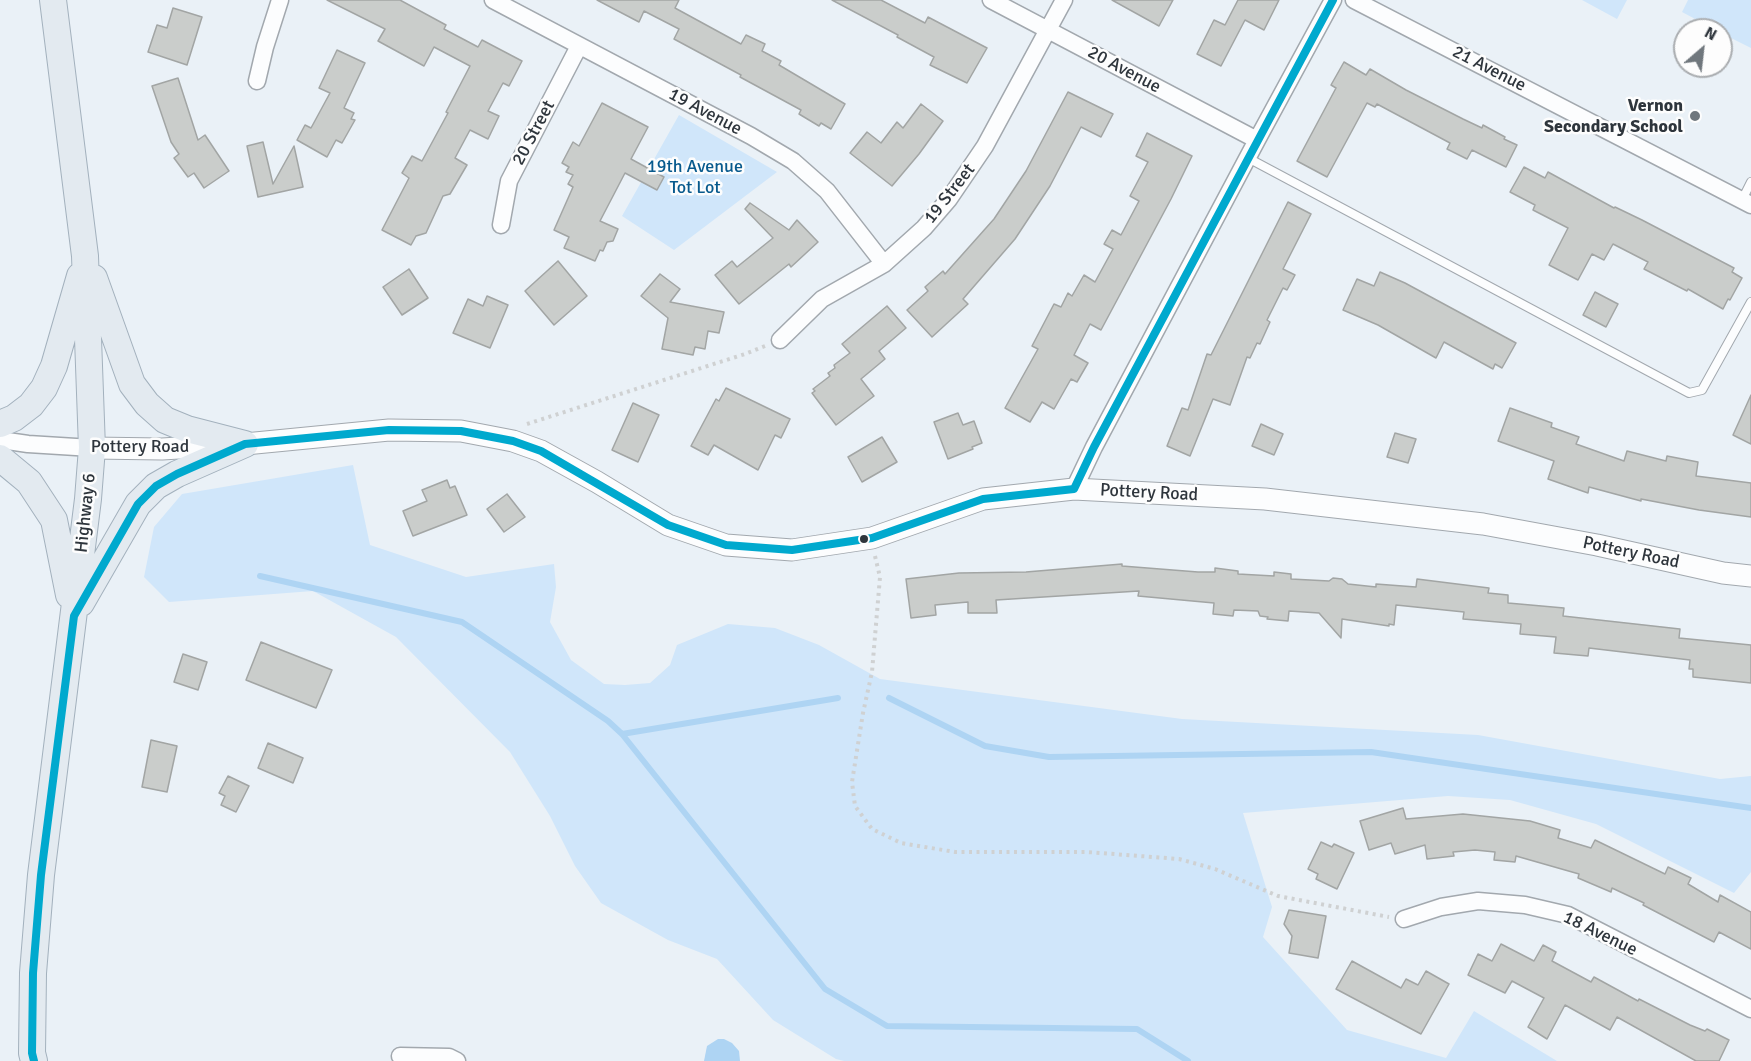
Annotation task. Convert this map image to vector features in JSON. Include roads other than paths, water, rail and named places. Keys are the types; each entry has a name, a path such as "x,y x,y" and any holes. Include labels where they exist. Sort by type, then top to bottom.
{"main road":[{"name":"Highway 6","path":"34,1061 32,1053 33,973 41,875 93,448 85,256 53,0"},
{"path":"0,424 15,418 44,388 54,366 85,256"},
{"path":"85,256 132,384 147,404 165,420 187,429 245,444"},
{"path":"74,616 118,536 144,498 156,486 177,474 245,444"},
{"path":"0,458 29,482 54,520 74,616"}],"street":[{"path":"257,81 280,0"},
{"name":"19 Avenue","path":"493,0 752,136 793,161 827,191 884,264"},
{"name":"20 Avenue","path":"992,0 1257,140"},
{"name":"19 Street","path":"780,340 822,299 884,264 924,228 949,199 970,170 1064,0"},
{"path":"1074,489 1100,436 1333,0"},
{"name":"21 Avenue","path":"1354,0 1746,202"},
{"name":"20 Street","path":"501,225 509,181 579,46"},
{"name":"Pottery Road","path":"0,440 93,448 162,448 245,444 389,430 461,431 513,441 541,451 668,525 726,545 792,550 872,538 983,499 1074,489 1265,499 1483,524 1597,545 1723,573 1751,576"},
{"name":"18 Avenue","path":"1404,919 1441,907 1479,901 1525,905 1568,915 1751,1009"},
{"path":"400,1056 449,1057 457,1061"}],"lane":[{"path":"1248,158 1689,393 1702,390 1751,302"},
{"path":"1746,202 1751,182"}],"waterway":[{"path":"260,576 462,622 608,721 622,734 825,989 887,1026 1137,1029 1188,1061"},
{"path":"622,734 838,698"},
{"path":"889,698 985,746 1049,757 1371,752 1751,808"}],"place":[{"name":"Vernon Secondary School","path":"1695,116"}],"park label":[{"name":"19th Avenue Tot Lot","path":"695,177"}]}
